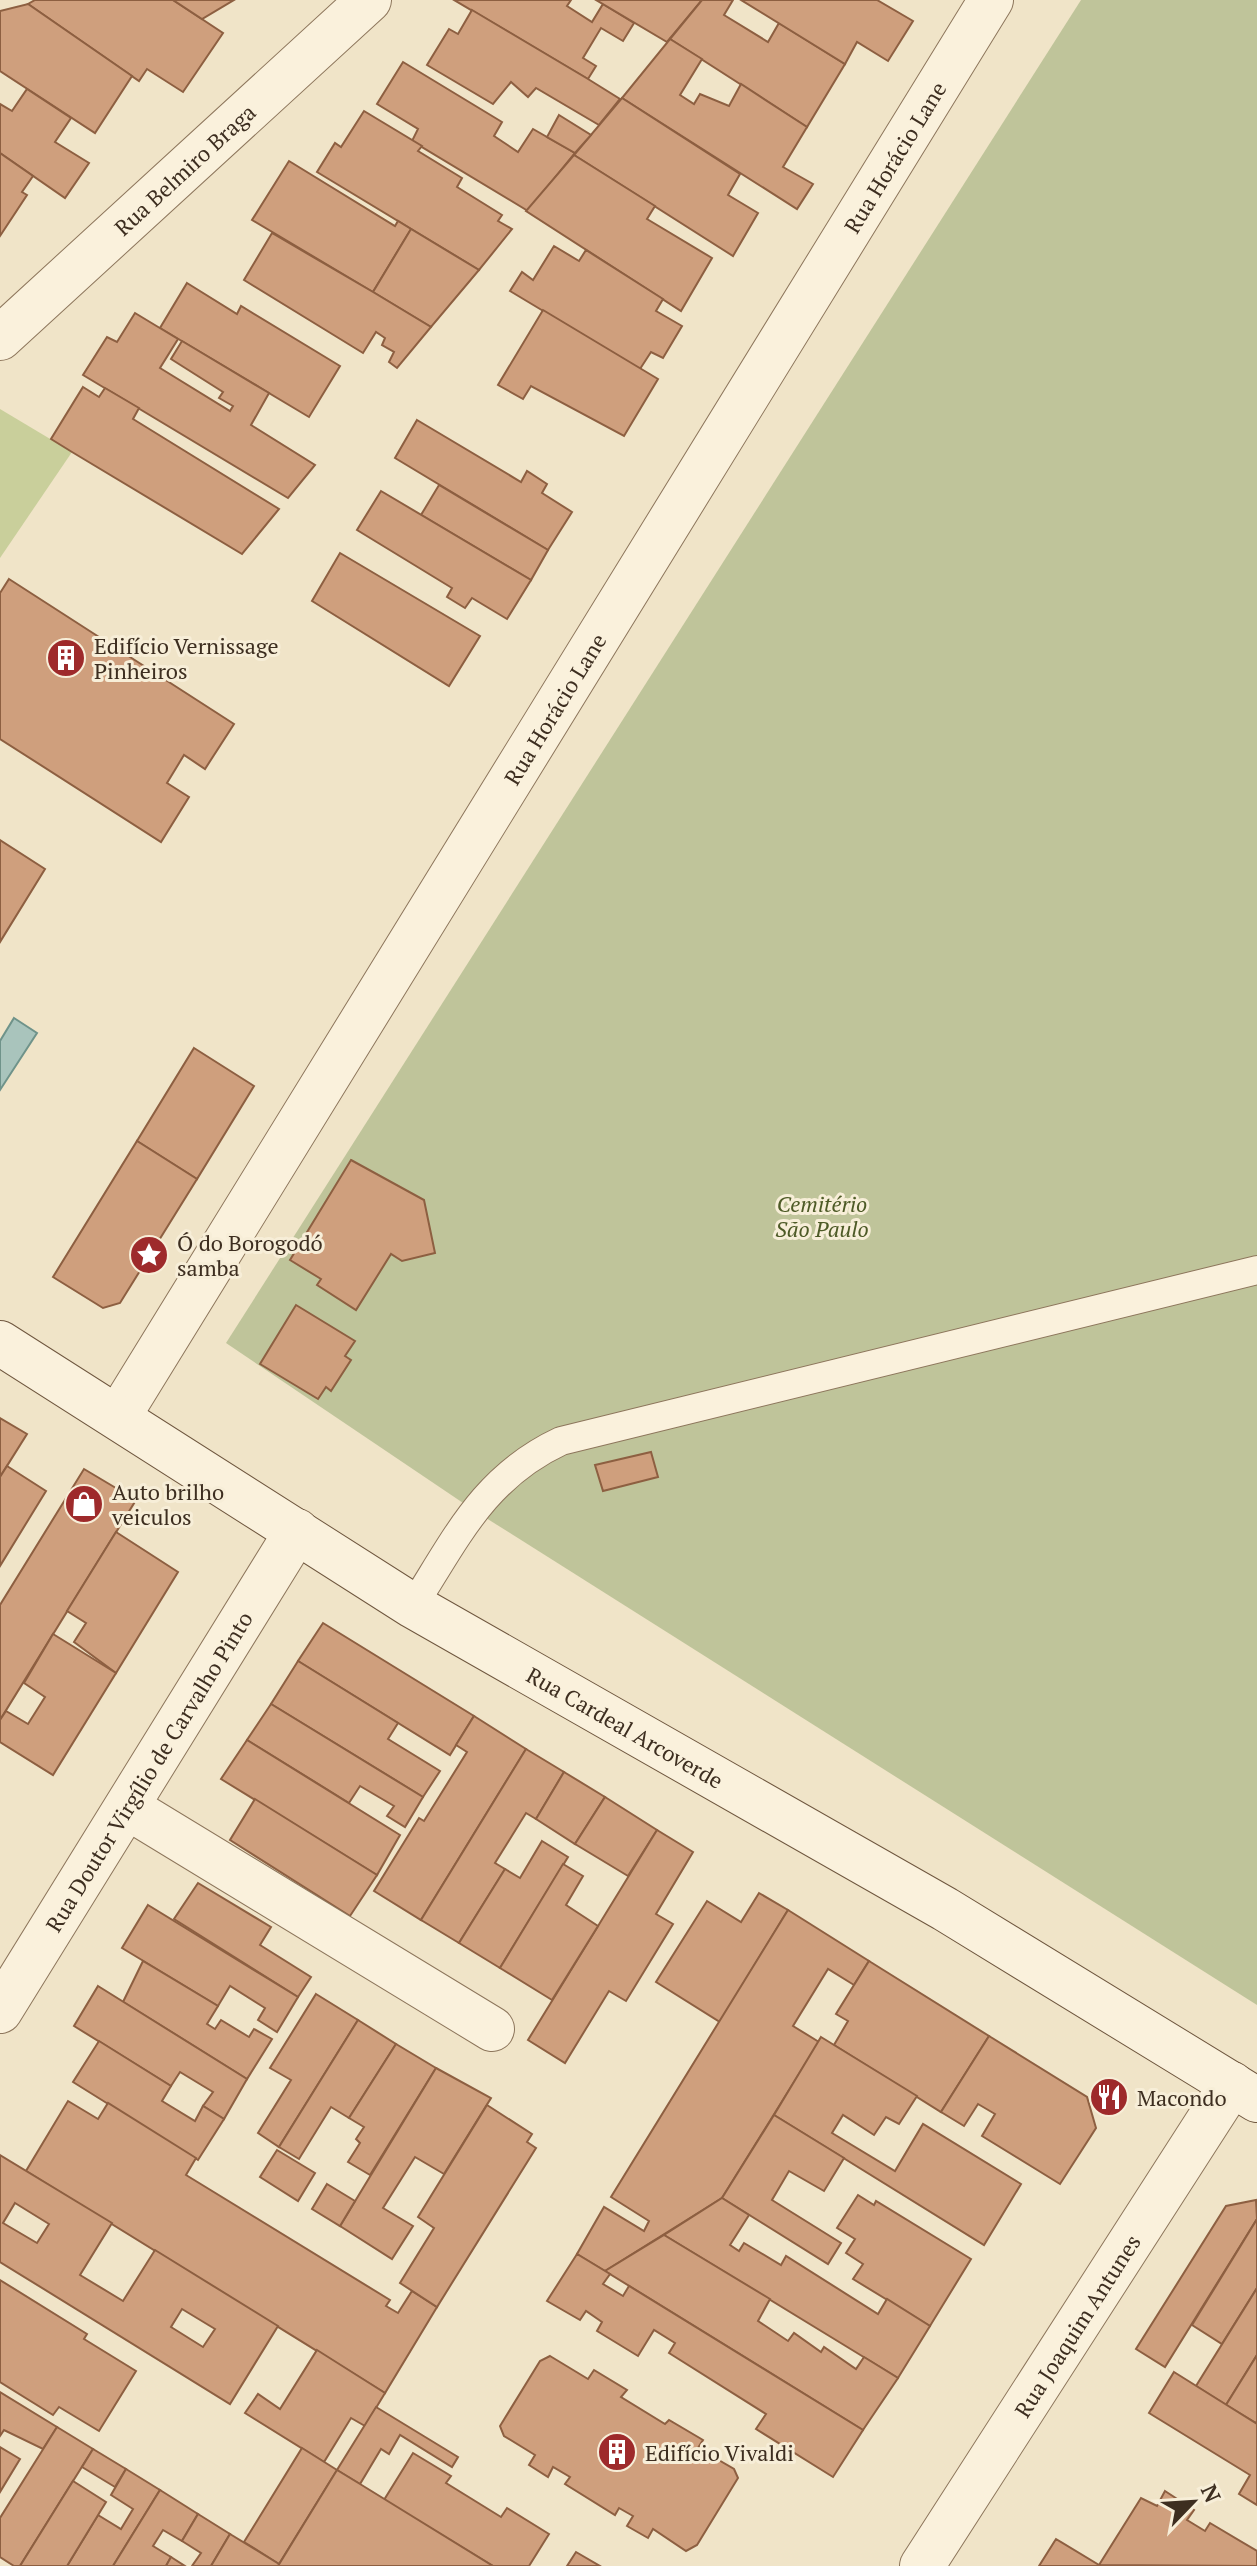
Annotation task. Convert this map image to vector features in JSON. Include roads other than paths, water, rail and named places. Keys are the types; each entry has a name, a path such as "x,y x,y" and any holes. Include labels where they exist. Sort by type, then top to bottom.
{"street":[{"name":"Rua Belmiro Braga","path":"0,338 369,0"},
{"name":"Rua Horácio Lane","path":"118,1417 991,0"},
{"name":"Rua Cardeal Arcoverde","path":"0,1343 413,1606 945,1909 1245,2092"},
{"name":"Rua Doutor Virgílio de Carvalho Pinto","path":"0,2011 297,1531"},
{"path":"127,1807 492,2029"},
{"name":"Rua Joaquim Antunes","path":"922,2566 1245,2092"}],"lane":[{"path":"413,1606 496,1483 528,1456 561,1441 1257,1270"}],"water":[{"path":"14,1018 37,1033 0,1090 0,1041"}],"place":[{"name":"Edifício Vernissage Pinheiros","path":"66,658"},
{"name":"Ó do Borogodó samba","path":"149,1255"},
{"name":"Auto brilho veiculos","path":"84,1504"},
{"name":"Macondo","path":"1109,2097"},
{"name":"Edifício Vivaldi","path":"617,2452"}],"park label":[{"name":"Cemitério São Paulo","path":"822,1216"}]}
